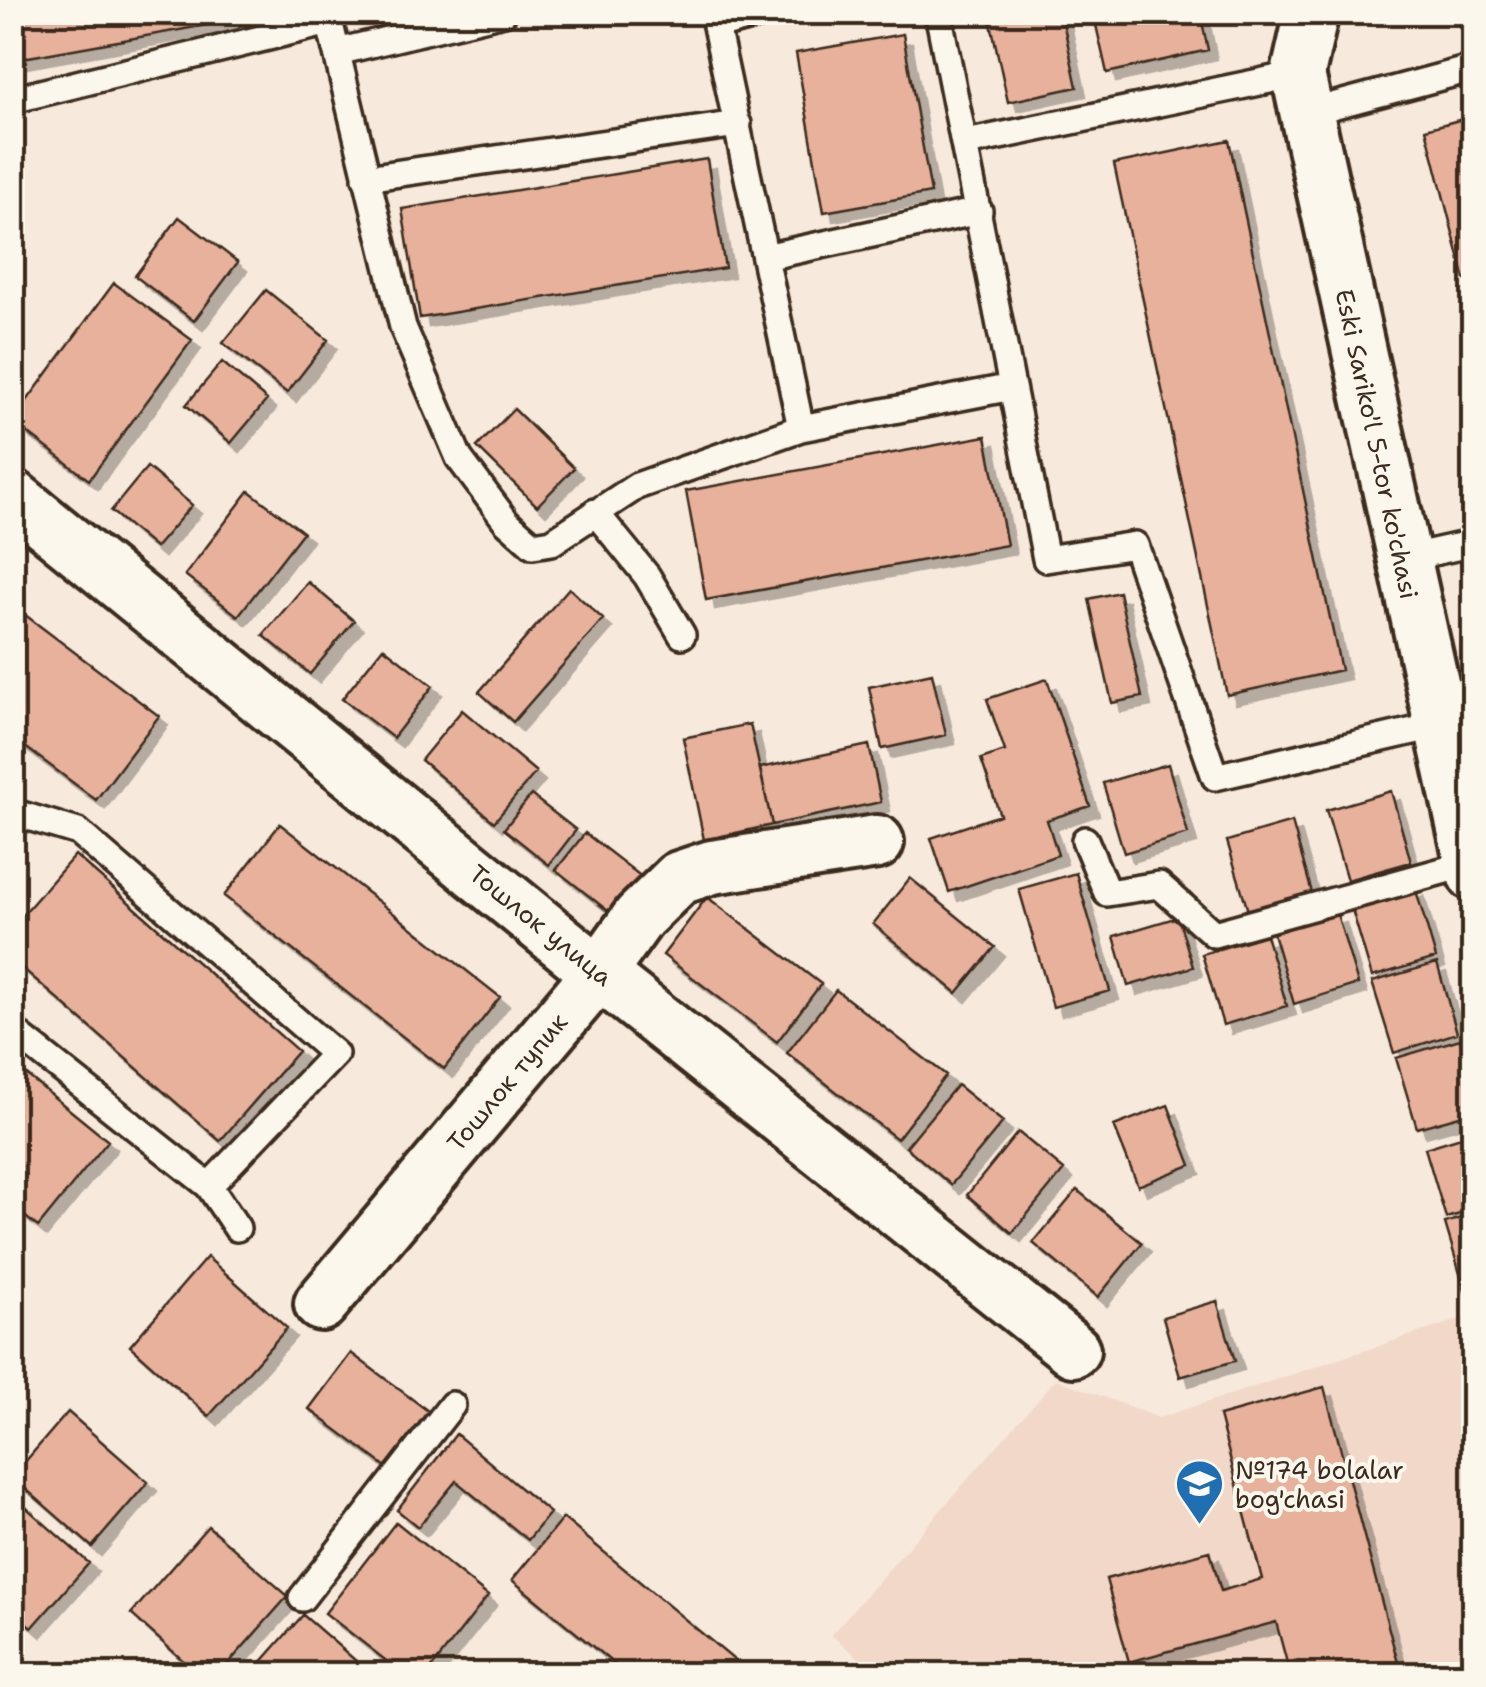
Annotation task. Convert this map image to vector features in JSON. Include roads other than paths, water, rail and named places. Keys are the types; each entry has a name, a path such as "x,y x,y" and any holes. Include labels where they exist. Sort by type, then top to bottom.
{"street":[{"name":"Eski Sariko'l 5-tor ko'chasi","path":"1312,12 1302,94 1472,868"},
{"name":"Тошлок улица","path":"12,496 599,973 1073,1350"},
{"name":"Тошлок тупик","path":"321,1304 599,973 640,917 679,878 712,867 877,842"}],"lane":[{"path":"337,52 504,12"},
{"path":"769,12 715,19 802,428"},
{"path":"938,12 1046,559 1136,545 1215,777 1439,725"},
{"path":"12,100 328,17 403,327 458,458 506,521 532,545 552,542 636,486 802,428 1012,387"},
{"path":"966,143 1474,68"},
{"path":"366,178 738,124"},
{"path":"764,256 979,211"},
{"path":"594,512 648,576 682,635"},
{"path":"1402,559 1474,543"},
{"path":"12,812 78,832 334,1054 209,1186"},
{"path":"1085,840 1107,893 1159,885 1214,934 1472,868"},
{"path":"12,1030 209,1186 236,1228"},
{"path":"302,1598 452,1405"}],"place":[{"name":"№174 bolalar bog'chasi","path":"1200,1526"}]}
